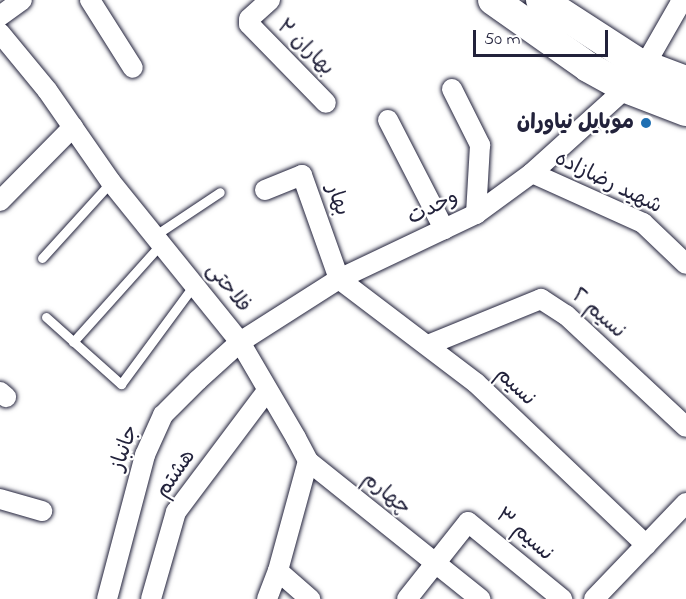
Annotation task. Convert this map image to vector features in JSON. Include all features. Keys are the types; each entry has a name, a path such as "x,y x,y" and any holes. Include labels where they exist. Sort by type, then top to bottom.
{"main road":[{"path":"493,0 552,43 626,88 686,111"},
{"path":"540,0 645,65 686,81"},
{"path":"626,88 645,65"}],"street":[{"path":"0,16 22,0"},
{"path":"90,0 133,69"},
{"name":"بهاران ۲","path":"268,1 249,24 326,103"},
{"path":"645,65 680,1"},
{"name":"فلاحتی","path":"0,33 73,127 111,182 240,342 308,461"},
{"name":"وحدت","path":"240,342 339,279 476,214 532,173 626,88"},
{"path":"452,89 480,145 476,214"},
{"path":"388,120 444,229"},
{"path":"0,201 73,127"},
{"name":"شهید رضازاده","path":"532,173 643,223 686,264"},
{"name":"بهار","path":"265,190 302,175 339,279"},
{"name":"نسیم","path":"339,279 476,383 646,545"},
{"name":"نسیم ٢","path":"428,345 541,299 566,315 686,427"},
{"name":"جانباز","path":"107,599 144,455 163,415 240,342"},
{"name":"هشتم","path":"151,599 176,512 267,391"},
{"path":"267,599 278,571 308,461"},
{"name":"چهارم","path":"308,461 434,564"},
{"path":"0,499 42,511"},
{"path":"594,599 686,503"},
{"name":"نسیم ۳","path":"434,564 462,527 472,522 562,599"},
{"path":"406,599 434,564 480,599"},
{"path":"278,571 310,599"}],"lane":[{"path":"42,258 111,182"},
{"path":"73,342 158,240 220,192"},
{"path":"46,317 121,384 195,285"}],"place":[{"name":"موبایل نیاوران","path":"646,123"}]}
